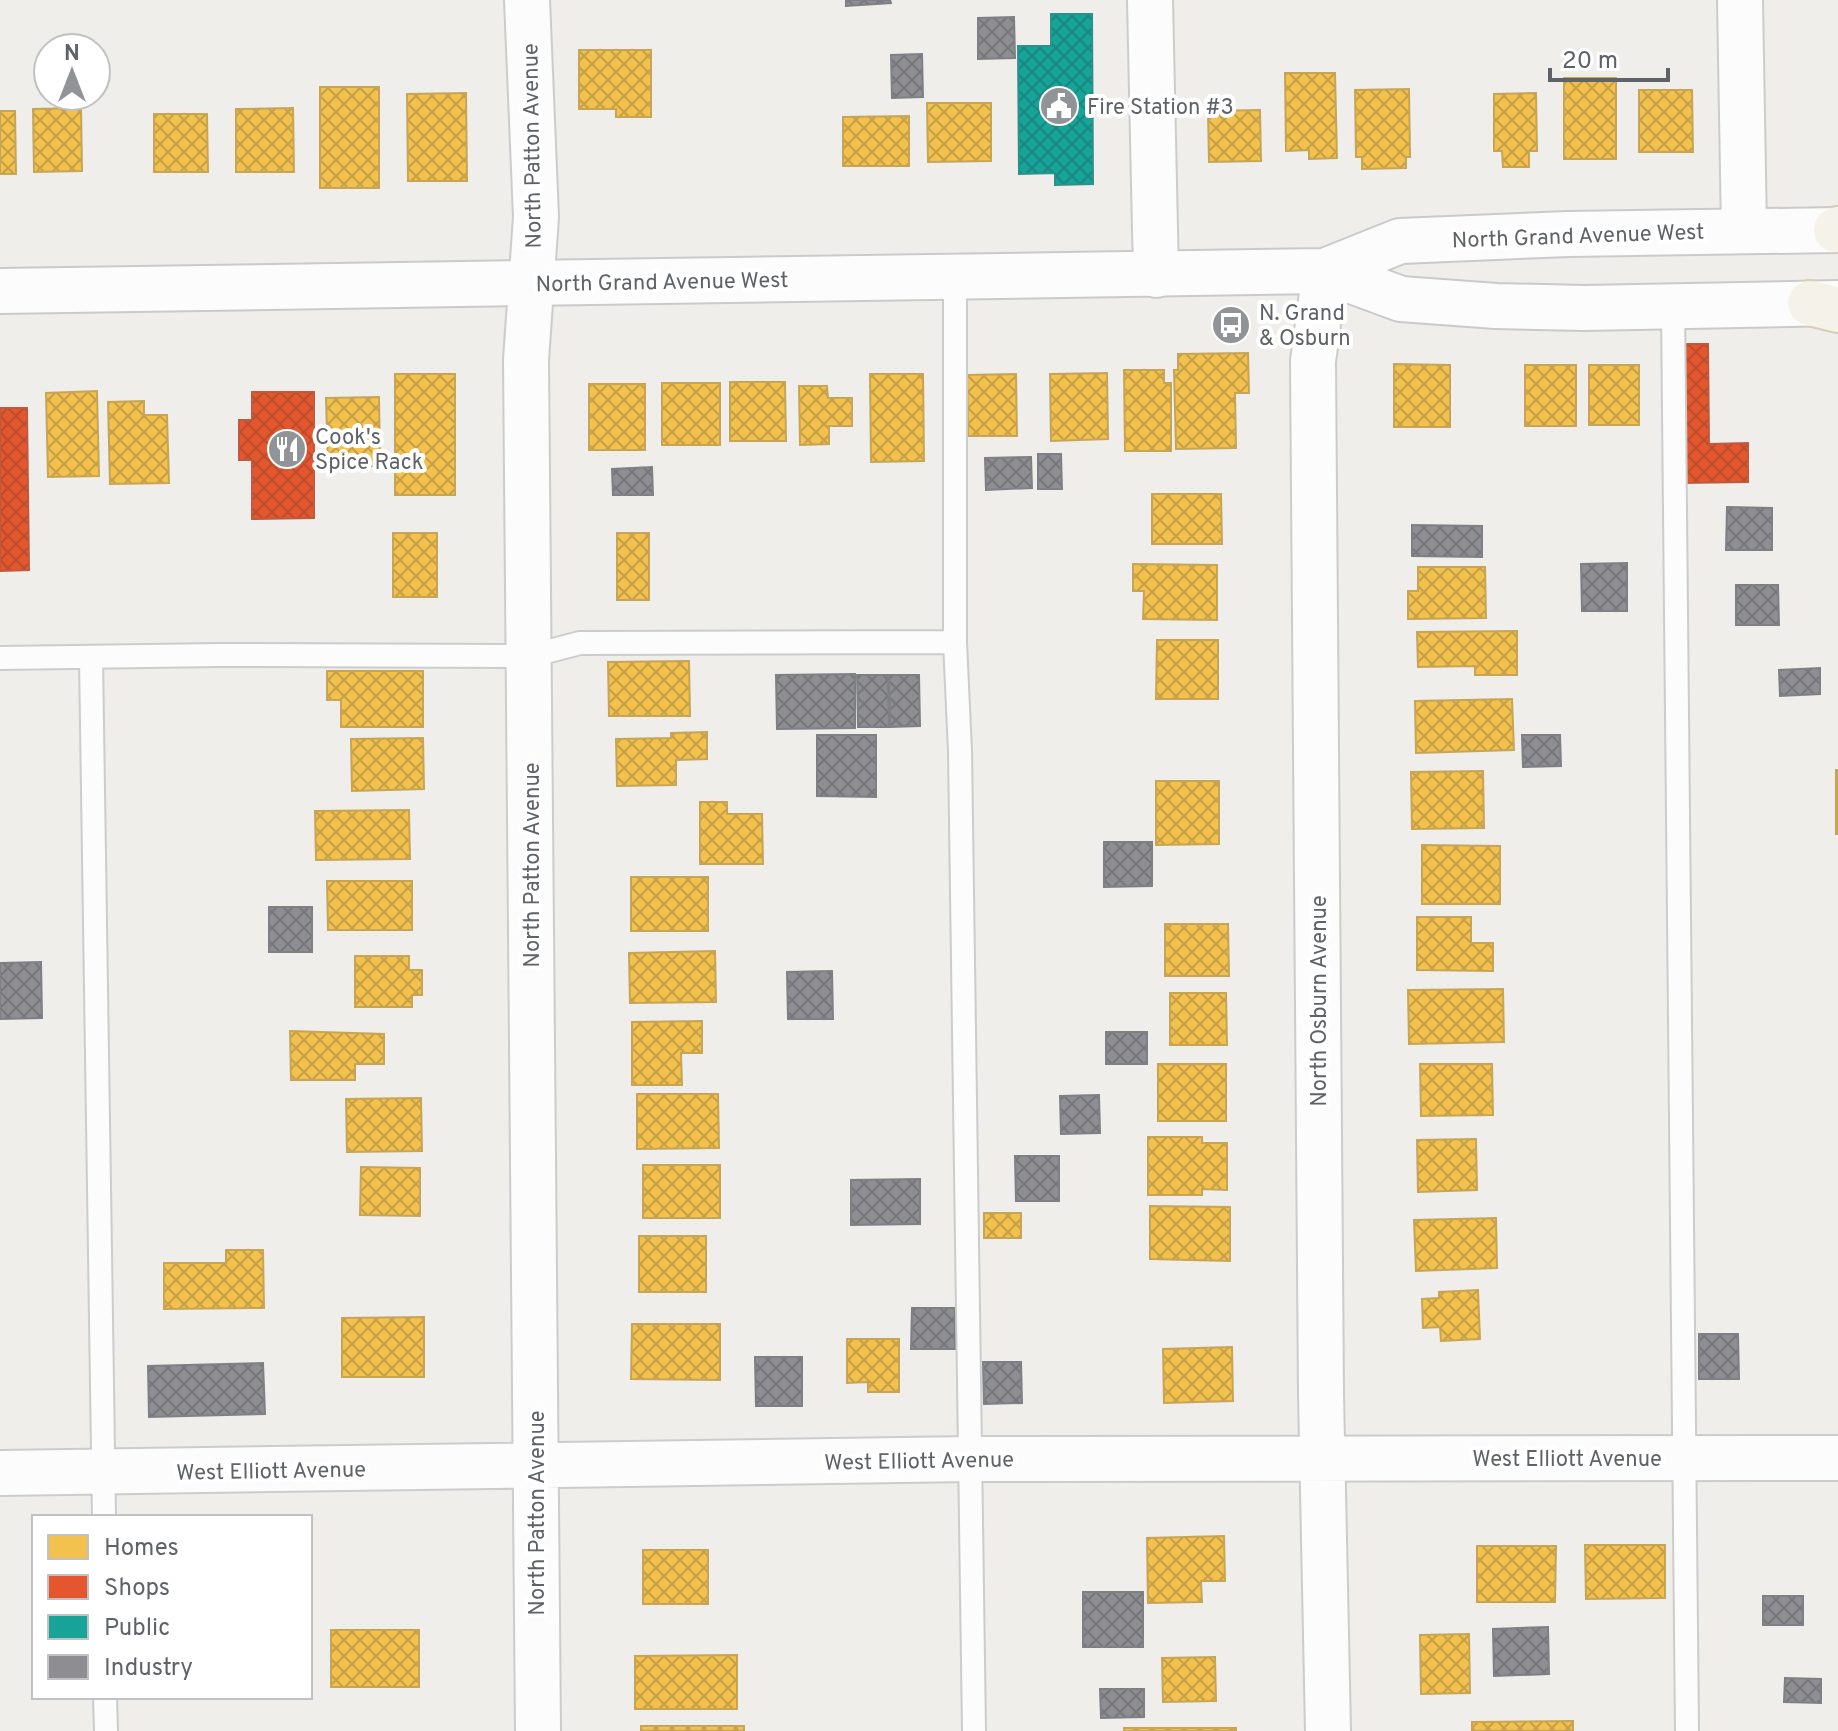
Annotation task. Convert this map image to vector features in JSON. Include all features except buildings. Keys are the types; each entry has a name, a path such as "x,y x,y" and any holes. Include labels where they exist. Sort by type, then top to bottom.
{"street":[{"name":"North Patton Avenue","path":"527,0 536,207 526,350 538,1731"},
{"path":"1150,0 1156,275"},
{"path":"1740,0 1744,230"},
{"name":"North Grand Avenue West","path":"0,291 1325,271 1400,241 1837,230"},
{"name":"North Grand Avenue West","path":"1325,271 1401,299 1525,307 1829,305"},
{"name":"North Osburn Avenue","path":"1325,271 1313,361 1328,1731"},
{"name":"West Elliott Avenue","path":"0,1473 972,1459 1838,1458"}],"lane":[{"path":"955,278 955,642 972,1459 974,1731"},
{"path":"1673,307 1675,713 1687,1457 1687,1731"},
{"path":"0,658 530,656 580,643 955,642"},
{"path":"91,658 104,1515"},
{"path":"105,1699 106,1731"}],"place":[{"name":"Fire Station #3","path":"1059,106"},
{"name":"N. Grand & Osburn","path":"1231,325"},
{"name":"Cook's Spice Rack","path":"287,449"}]}
